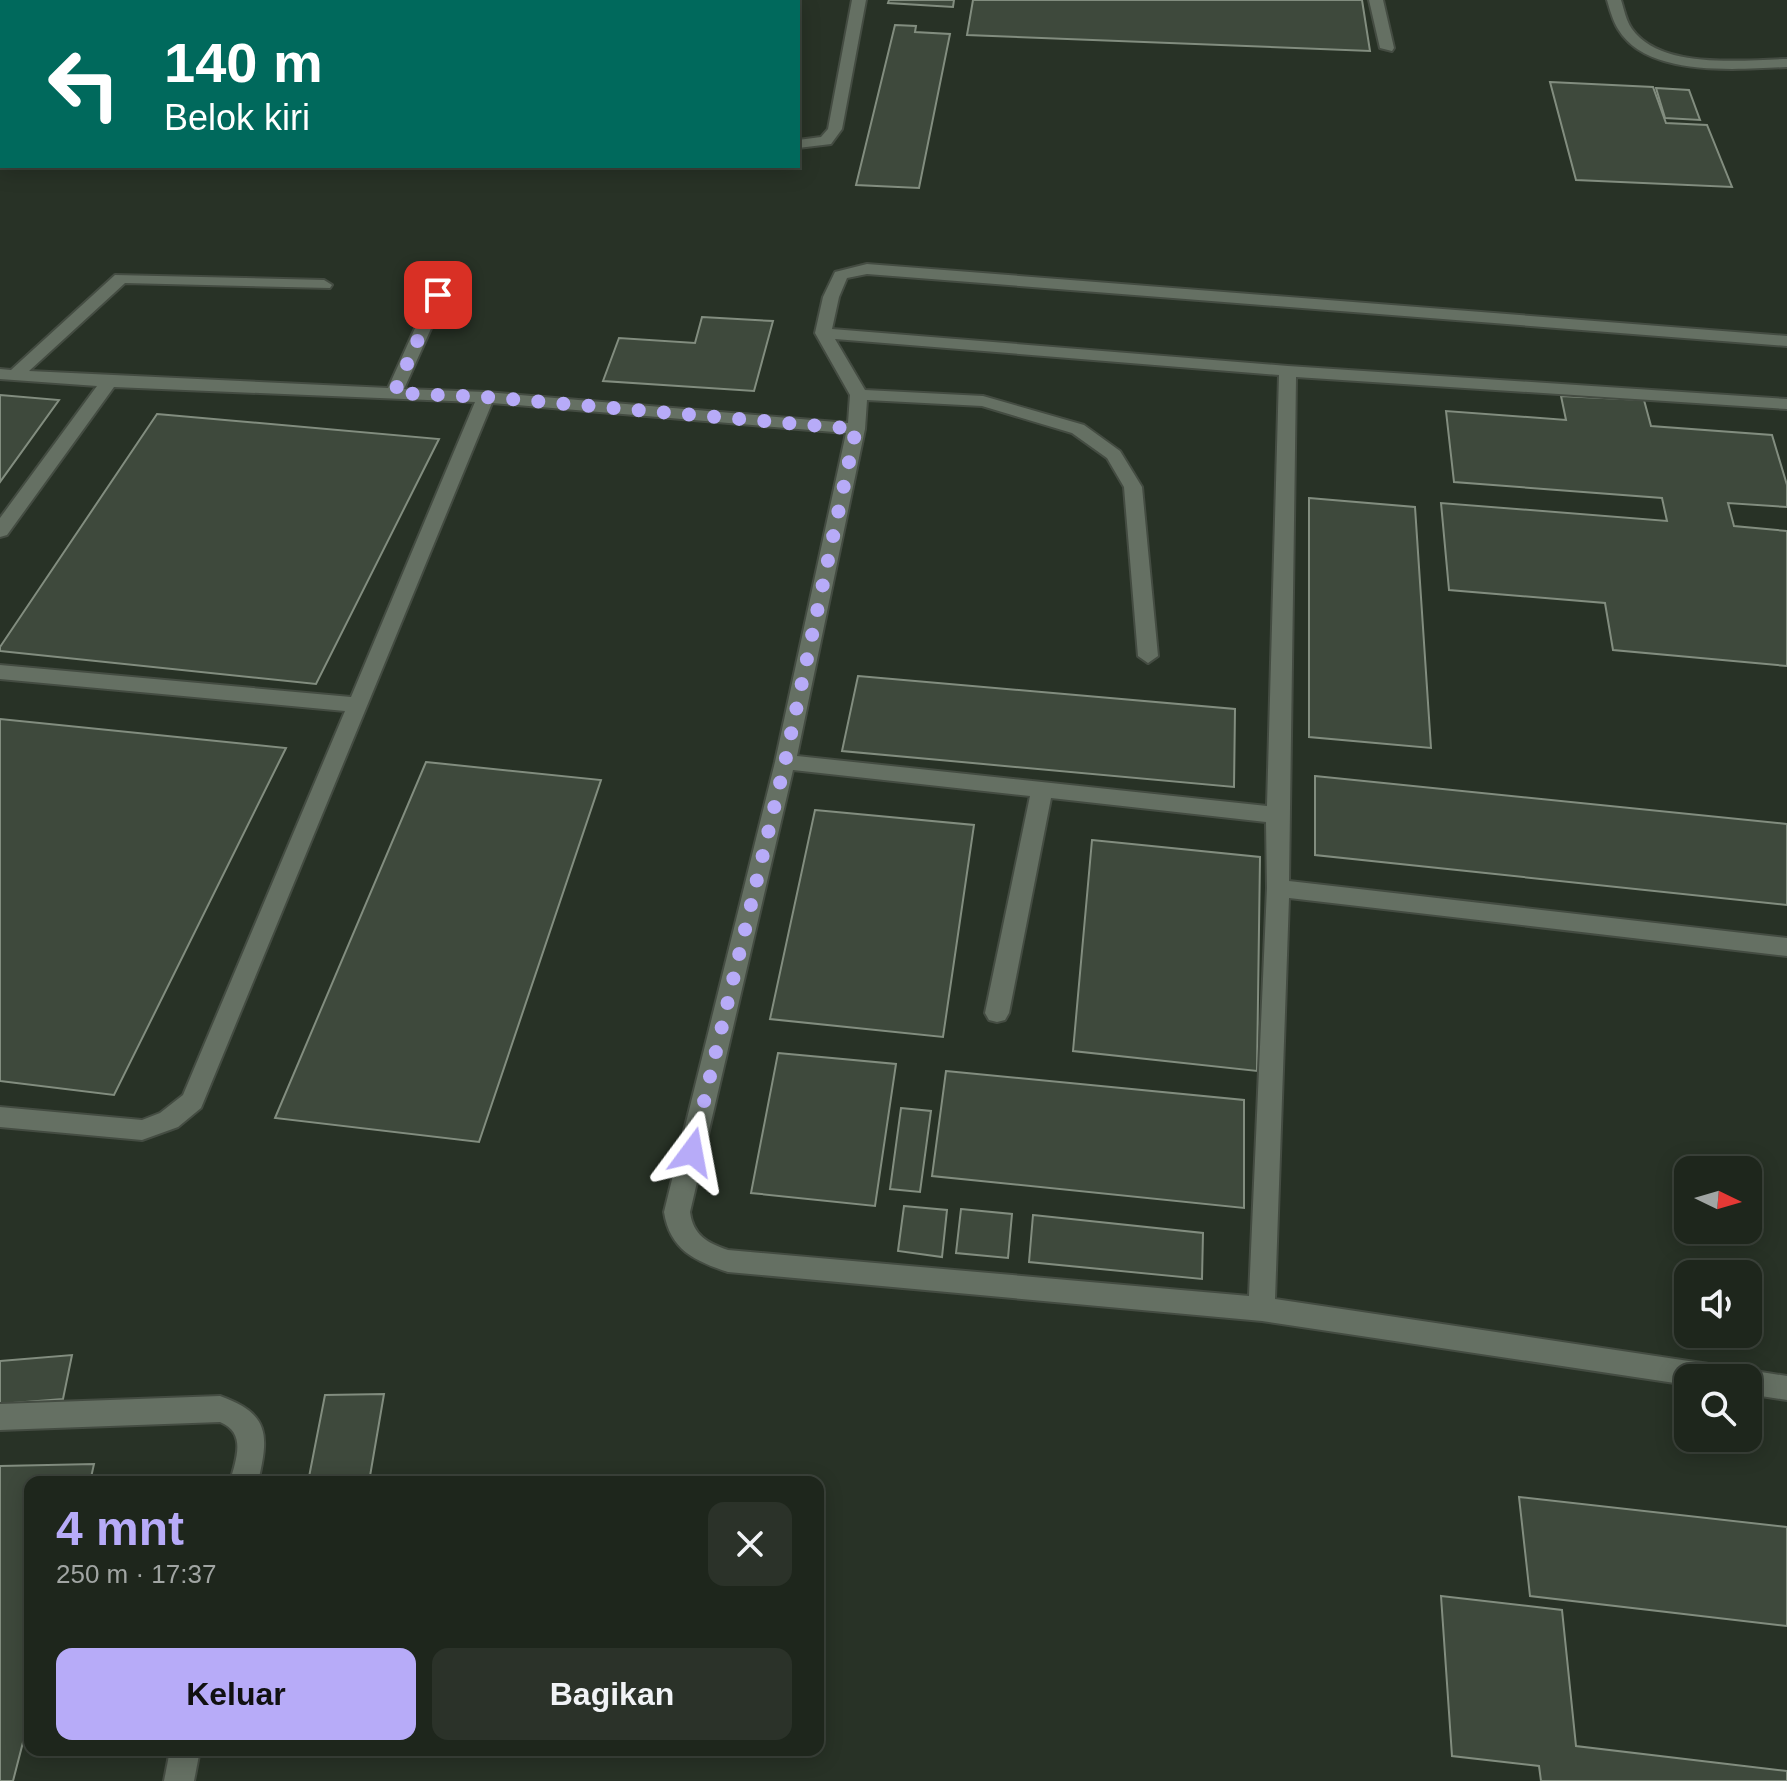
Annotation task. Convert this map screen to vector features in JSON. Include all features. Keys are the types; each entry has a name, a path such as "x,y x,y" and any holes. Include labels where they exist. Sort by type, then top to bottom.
{"lane":[{"path":"800,144 826,141 835,129 859,0"},
{"path":"1376,0 1387,48"},
{"path":"1614,0 1626,31 1649,49 1675,60 1697,64 1787,63"},
{"path":"1674,1371 1262,1309 728,1261 689,1246 678,1228 677,1212 785,762 856,429 859,395 823,333 837,281 850,271 867,269 1787,341"},
{"path":"7,374 121,278 324,285"},
{"path":"394,393 438,295"},
{"path":"823,333 1288,371 1787,404"},
{"path":"1262,1309 1278,888 1277,815 1288,371"},
{"path":"7,374 109,382 486,397 856,429"},
{"path":"0,531 109,382"},
{"path":"859,395 983,401 1078,429 1114,455 1133,487 1148,656"},
{"path":"0,1117 142,1130 169,1120 192,1101 486,397"},
{"path":"0,672 358,705"},
{"path":"785,762 1277,815"},
{"path":"997,1013 1042,790"},
{"path":"1278,888 1787,947"},
{"path":"1762,1384 1787,1388"},
{"path":"0,1417 220,1409 233,1412 244,1418 251,1431 253,1444 245,1476"},
{"path":"179,1781 184,1756"}],"building":[{"path":"889,0 954,0 953,7 888,3"},
{"path":"973,0 1362,0 1370,51 967,35"},
{"path":"895,25 916,26 915,32 950,34 919,188 856,185"},
{"path":"1550,82 1653,87 1666,123 1707,125 1732,187 1576,180"},
{"path":"1656,88 1689,90 1700,120 1665,118"},
{"path":"702,317 773,321 754,391 603,381 619,338 695,343"},
{"path":"0,395 59,400 0,482"},
{"path":"1561,396 1644,400 1651,426 1772,435 1787,485 1787,507 1728,503 1734,526 1787,531 1787,666 1613,650 1605,603 1449,590 1441,503 1667,521 1662,498 1454,482 1446,411 1566,420"},
{"path":"157,414 439,439 316,684 0,651"},
{"path":"1309,498 1415,507 1431,748 1309,737"},
{"path":"858,676 1235,709 1234,787 842,751"},
{"path":"0,719 286,748 114,1095 0,1081"},
{"path":"426,762 601,780 479,1142 275,1118"},
{"path":"1315,776 1787,824 1787,905 1315,855"},
{"path":"815,810 974,825 943,1037 770,1019"},
{"path":"1092,840 1260,857 1257,1071 1073,1051"},
{"path":"778,1053 896,1064 875,1206 751,1193"},
{"path":"946,1071 1244,1100 1244,1208 932,1176"},
{"path":"901,1108 931,1111 920,1192 890,1189"},
{"path":"904,1206 947,1210 942,1257 898,1251"},
{"path":"961,1209 1012,1214 1008,1258 956,1253"},
{"path":"1033,1215 1203,1233 1202,1279 1029,1262"},
{"path":"72,1355 63,1399 0,1404 0,1361"},
{"path":"384,1394 370,1476 309,1476 325,1395"},
{"path":"94,1464 91,1476 24,1476 24,1738 13,1781 0,1781 0,1466"},
{"path":"1519,1497 1787,1527 1787,1626 1530,1596"},
{"path":"1441,1596 1562,1610 1576,1746 1787,1771 1787,1781 1541,1781 1539,1766 1452,1756"}],"route":[{"path":"438,295 394,393 486,397 856,429 785,762 692,1152"}]}
